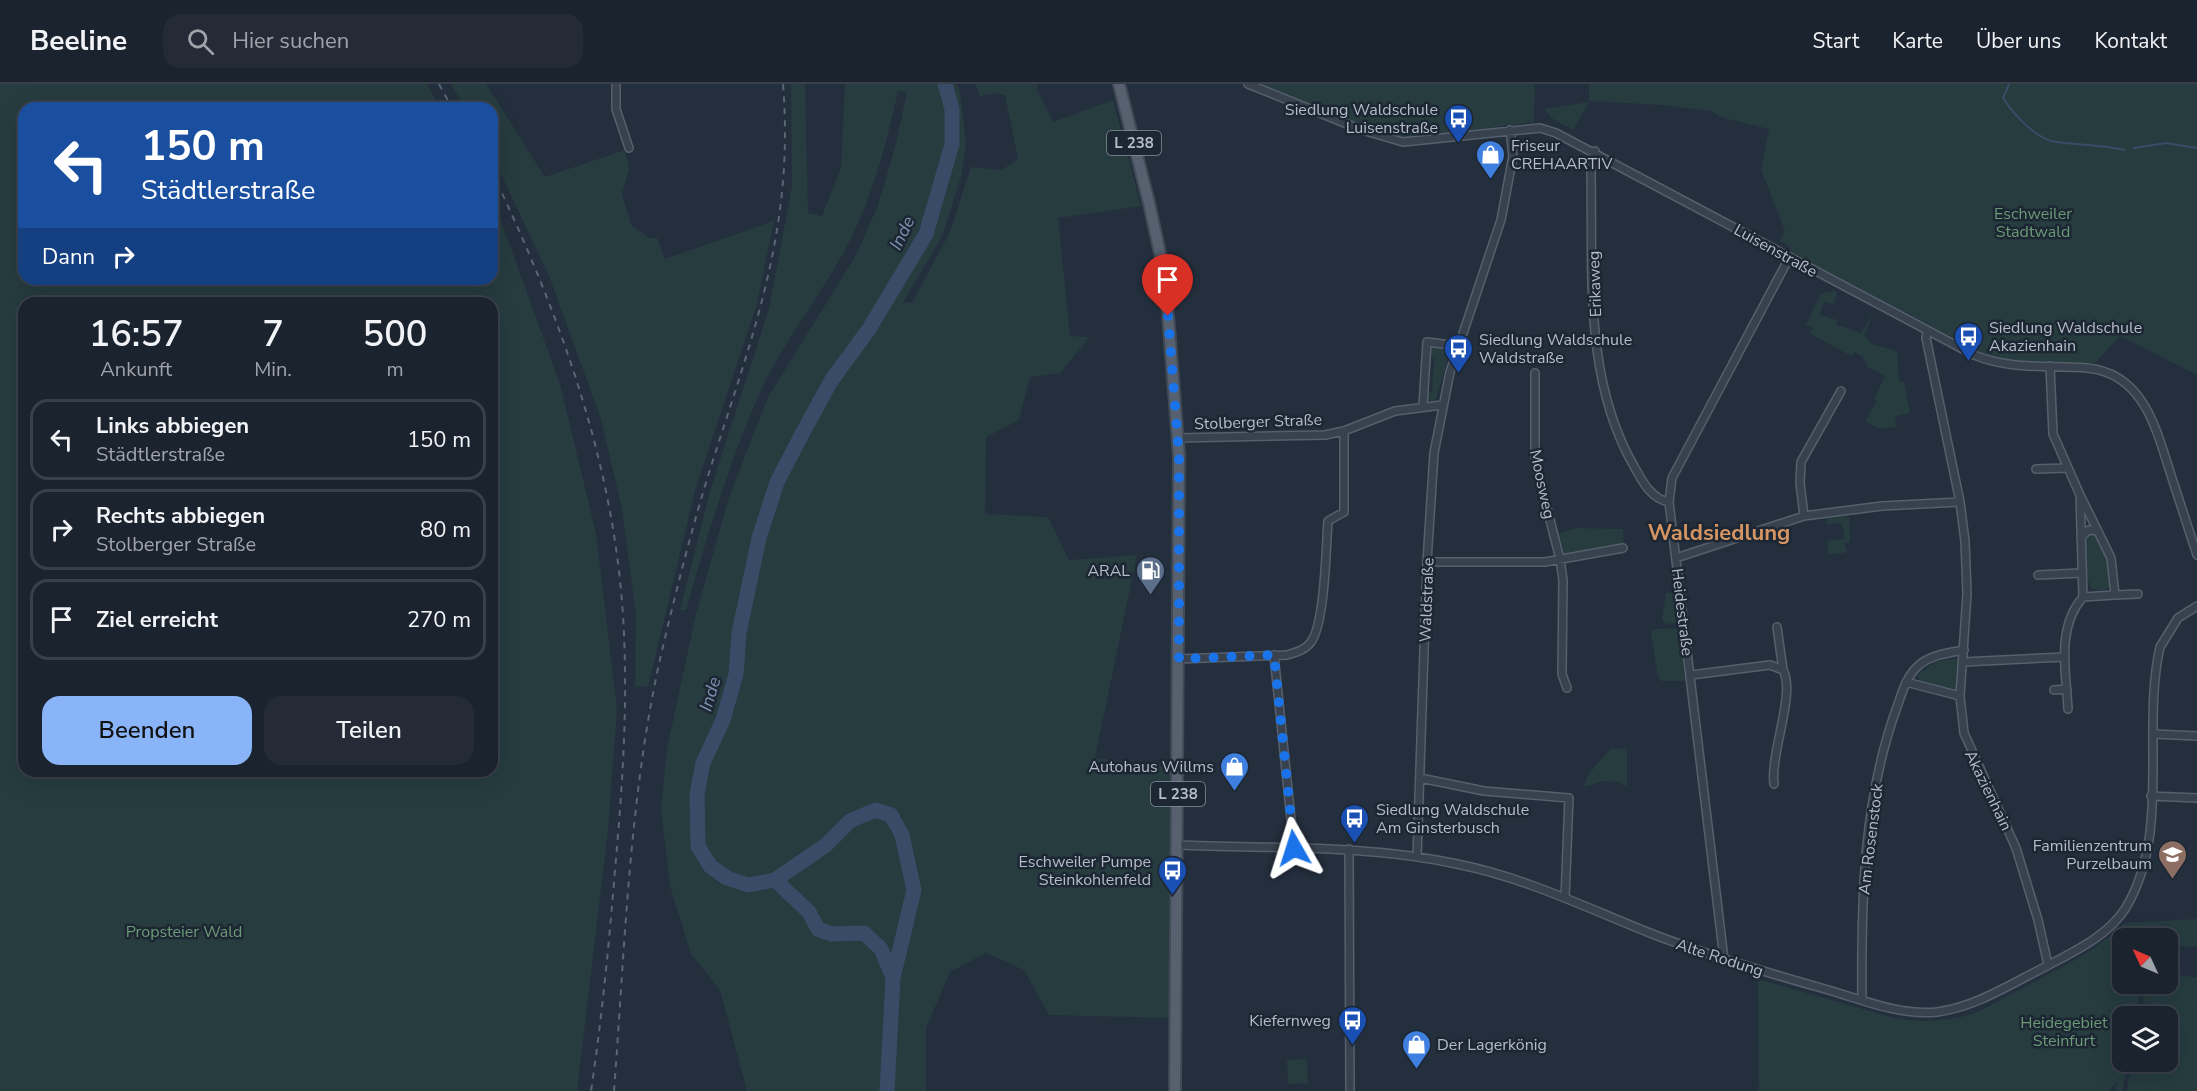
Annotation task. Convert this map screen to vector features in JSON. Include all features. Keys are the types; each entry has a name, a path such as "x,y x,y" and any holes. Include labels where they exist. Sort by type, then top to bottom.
{"main road":[{"name":"Stolberger Straße","path":"1119,84 1165,276 1178,438 1179,659 1175,1091"}],"street":[{"path":"616,84 616,109 629,148"},
{"name":"Luisenstraße","path":"1248,84 1362,130 1404,142 1540,128 1595,151 1789,258 1927,331 1994,363 2091,369 2110,374 2124,382 2146,404 2152,415 2197,555"},
{"name":"Waldstraße","path":"1417,857 1427,562 1434,453 1442,405 1458,346 1501,220 1513,156 1510,130"},
{"name":"Erikaweg","path":"1595,151 1591,172 1593,310 1602,383 1615,428 1634,466 1646,486 1659,500 1669,502"},
{"name":"Heidestraße","path":"1724,959 1669,502 1672,477 1789,258"},
{"name":"Akazienhain","path":"1927,331 1926,338 1960,502 1967,594 1960,696 1967,745 2016,848 2038,920 2048,965"},
{"path":"1423,406 1426,342 1458,346"},
{"path":"2050,366 2053,434 2111,558 2115,595"},
{"name":"Moosweg","path":"1535,373 1535,461 1560,559 1562,674 1567,688"},
{"path":"1804,516 1800,483 1801,462 1841,391"},
{"name":"Stolberger Straße","path":"1178,438 1325,435 1344,430 1374,417 1423,406 1442,405"},
{"path":"1179,659 1274,655 1301,651 1316,634 1328,521 1344,512 1344,430"},
{"path":"2036,469 2067,468"},
{"path":"2068,709 2065,657 2067,627 2075,607 2083,597 2080,495"},
{"path":"1676,558 1804,516 1882,506 1960,502"},
{"path":"2081,537 2090,530 2098,531"},
{"path":"1427,562 1545,562 1623,548"},
{"path":"2038,575 2082,573"},
{"path":"2083,597 2138,594"},
{"name":"Alte Rodung","path":"1178,846 1349,849 1417,857 1505,875 1724,959 1894,1008 1936,1012 1969,1004 2048,965 2095,938 2125,910 2134,893 2147,854 2160,647 2178,618 2197,606"},
{"path":"1774,784 1774,760 1787,688 1777,627"},
{"name":"Am Rosenstock","path":"1862,1000 1861,918 1866,847 1881,760 1906,682 1912,673 1924,661 1964,650"},
{"path":"1274,655 1294,848"},
{"path":"1963,662 2065,657"},
{"path":"1691,675 1770,665 1783,670"},
{"path":"1906,682 1960,696"},
{"path":"2054,690 2067,689"},
{"path":"2153,734 2197,736"},
{"path":"1420,778 1484,791 1569,798 1564,898"},
{"path":"2151,796 2197,798"},
{"path":"1349,849 1350,1091"}],"green space":[{"name":"Propsteier Wald","path":"0,84 427,84 437,102 18,102 18,285 498,285 498,214 560,384 596,533 617,709 608,830 577,1091 0,1091"},
{"path":"451,84 486,84 497,102 462,102"},
{"path":"791,84 805,84 808,213 822,216 841,168 845,84 956,84 960,91 966,143 962,173 942,237 903,302 912,303 950,232 971,167 1002,170 1018,159 1005,95 997,93 980,96 975,84 1038,84 1037,89 1053,122 1113,100 1141,206 1058,218 1070,336 1090,337 1060,373 1030,377 1019,420 986,437 985,514 1048,517 1069,560 1137,555 1095,758 1171,767 1169,1018 1049,1015 1024,970 986,953 950,972 926,1028 926,1091 747,1091 720,990 691,954 670,886 661,809 667,748 696,614 729,497 768,397 855,257 877,208 896,144 907,92 898,91 877,172 855,231 778,357 759,395 710,528 686,610 680,610 710,491 769,309 792,186"},
{"path":"1258,84 1535,84 1534,122 1404,139 1333,115"},
{"name":"Eschweiler Stadtwald","path":"1589,84 2197,84 2197,375 2120,336 2095,363 2005,362 1990,357 1792,253 1789,246 1780,241 1785,231 1761,170 1769,129 1720,117 1711,111 1662,105 1589,101"},
{"path":"1589,102 1573,130 1553,119 1544,109"},
{"path":"498,103 545,177 625,150 629,169 622,194 631,225 649,238 657,238 665,259 774,221 756,307 696,487 648,687 635,686 636,615 622,509 601,419 549,276 498,168"},
{"path":"1832,290 1837,292 1834,304 1824,302 1820,315 1837,320 1836,324 1861,333 1874,311 1864,336 1872,344 1897,351 1899,382 1904,382 1910,413 1895,416 1897,427 1880,429 1865,421 1877,401 1874,399 1885,376 1868,367 1862,356 1855,352 1851,356 1808,332 1813,330 1810,325 1805,326 1821,294 1830,293"},
{"path":"1434,346 1450,352 1435,402 1426,399 1426,390 1432,393 1434,359 1428,355 1428,350"},
{"path":"1849,517 1850,542 1844,543 1847,552 1829,555 1827,541 1844,539 1844,529 1840,523 1826,524 1828,518"},
{"path":"1575,528 1623,529 1624,545 1565,555 1559,534"},
{"path":"2097,535 2107,553 2111,583 2107,589 2098,591 2091,588 2086,576 2085,538"},
{"path":"1676,592 1678,623 1666,624 1662,620 1666,593"},
{"path":"1679,628 1685,681 1662,681 1658,677 1651,633 1654,629"},
{"path":"1956,658 1961,663 1960,684 1954,690 1920,682 1918,675 1935,662"},
{"path":"1611,748 1627,749 1627,788 1619,782 1602,781 1584,787 1588,775"},
{"name":"Heidegebiet Steinfurt","path":"2197,919 2197,947 2178,947 2178,928 2119,928 2125,923"},
{"name":"Heidegebiet Steinfurt","path":"2112,934 2112,994 2140,994 2138,1006 2112,1006 2112,1072 2126,1072 2122,1091 2116,1091 2117,1082 2109,1091 1759,1091 1758,979 1894,1018 1923,1021 1953,1019 1983,1009 2100,944"},
{"path":"2178,975 2197,978 2197,1091 2127,1091 2130,1072 2178,1072 2178,1006 2142,1006 2144,994 2178,994"},
{"path":"1307,1059 1308,1083 1288,1084 1287,1060"}],"waterway":[{"name":"Inde","path":"887,1091 893,978 914,890 902,835 891,815 875,810 850,821 826,845 775,880 748,885 727,878 710,866 698,846 697,794 703,763 723,720 736,674 739,633 759,538 777,482 831,381 869,329 926,234 952,144 952,109 945,84"},
{"path":"2009,84 2003,98 2019,118 2033,131 2048,140 2125,150"},
{"path":"2134,148 2166,143 2197,148"},
{"path":"775,880 809,912 818,929 831,934 864,933 881,949 893,978"}],"railway":[{"path":"439,84 449,102"},
{"path":"614,1091 635,817 650,708 689,543 754,331 766,284 776,237 782,188 785,137 783,84"},
{"path":"498,185 549,304 581,395 605,488 620,577 625,660 622,786 608,953 591,1091"}],"place":[{"name":"Siedlung Waldschule Luisenstraße","path":"1459,144"},
{"name":"Friseur CREHAARTIV","path":"1490,180"},
{"name":"Siedlung Waldschule Akazienhain","path":"1968,362"},
{"name":"Siedlung Waldschule Waldstraße","path":"1458,374"},
{"name":"ARAL","path":"1151,596"},
{"name":"Autohaus Willms","path":"1235,792"},
{"name":"Siedlung Waldschule Am Ginsterbusch","path":"1355,844"},
{"name":"Familienzentrum Purzelbaum","path":"2173,880"},
{"name":"Eschweiler Pumpe Steinkohlenfeld","path":"1172,896"},
{"name":"Kiefernweg","path":"1352,1046"},
{"name":"Der Lagerkönig","path":"1416,1070"}],"district":[{"name":"Waldsiedlung","path":"1719,532"}],"route":[{"path":"1168,316 1174,365 1179,456 1179,659 1274,655 1294,848"}]}
